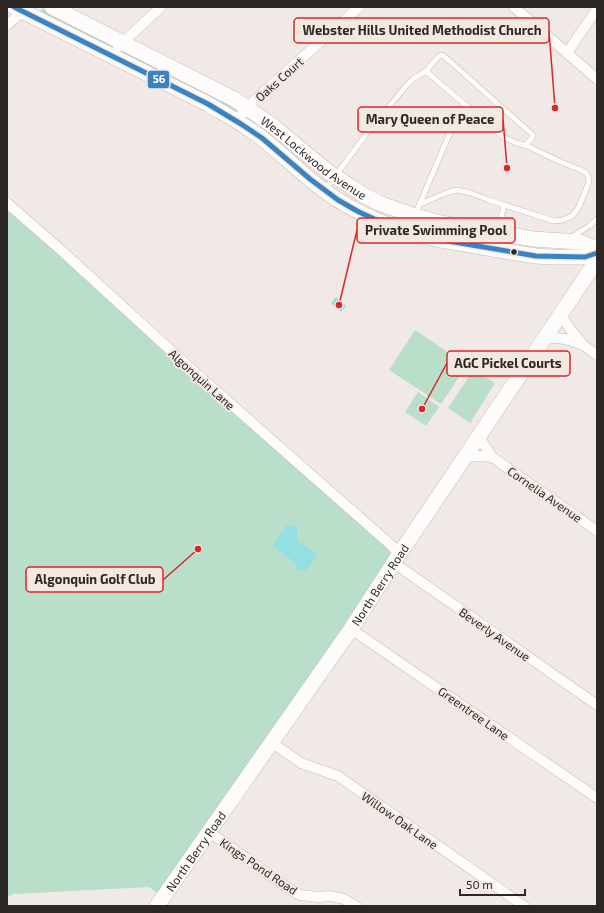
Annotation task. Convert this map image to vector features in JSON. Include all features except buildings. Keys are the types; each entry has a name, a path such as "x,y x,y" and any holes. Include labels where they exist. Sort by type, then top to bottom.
{"main road":[{"name":"West Lockwood Avenue","path":"52,7 234,99 273,126 335,177 379,203 417,210 441,223 533,239 580,242 597,249"},
{"name":"West Lockwood Avenue","path":"22,9 109,55 208,104 237,121 267,142 324,191 375,220 410,233 433,239 536,256 584,257 597,253"},
{"path":"410,233 417,210"},
{"path":"494,249 498,233"},
{"path":"564,257 572,264 577,272 577,290"},
{"name":"North Berry Road","path":"158,906 351,629 597,260"}],"street":[{"path":"109,55 160,7"},
{"name":"Oaks Court","path":"237,121 247,107 359,7"},
{"path":"514,7 597,79"},
{"path":"7,25 22,9"},
{"path":"567,53 597,9"},
{"name":"Algonquin Lane","path":"7,202 397,558"},
{"path":"561,315 583,345 597,355"},
{"path":"546,337 565,339 583,345"},
{"name":"Cornelia Avenue","path":"479,437 492,457 597,531"},
{"path":"466,458 479,456 492,457"},
{"name":"Beverly Avenue","path":"397,558 597,705"},
{"name":"Greentree Lane","path":"351,629 597,798"},
{"name":"Willow Oak Lane","path":"271,742 301,763 338,776 524,906"},
{"name":"Kings Pond Road","path":"209,832 300,895 318,897 331,896 344,899 356,906"}],"lane":[{"path":"324,191 367,133 406,86 413,79 428,70 439,56 442,55 533,135 533,137 525,145"},
{"path":"417,210 446,193 457,190 471,193 554,221 559,221 572,216 578,210 589,182 586,173 581,170 525,145 503,137 428,73 428,70"},
{"path":"417,210 449,135 455,124 470,108"},
{"path":"498,233 504,205"},
{"path":"567,240 597,219"}],"green space":[{"path":"43,9 110,43 108,47 39,13"},
{"path":"125,50 237,108 237,111 235,113 122,56 122,52"},
{"path":"7,208 386,545 390,553 390,559 159,894 149,887 14,894 7,897"},
{"path":"415,330 467,365 441,404 389,370"},
{"path":"474,369 495,383 470,423 448,408"},
{"path":"418,392 439,407 426,426 405,412"}],"water":[{"path":"336,297 346,306 341,312 331,303"},
{"path":"287,525 297,527 297,541 317,554 306,571 296,569 296,563 273,546"}],"transit line":[{"name":"56","path":"14,7 208,104 262,138 310,179 338,200 359,212 392,227 436,239 536,256 585,257 597,253"}],"place":[{"name":"Webster Hills United Methodist Church","path":"555,108"},
{"name":"Mary Queen of Peace","path":"507,168"},
{"name":"Private Swimming Pool","path":"339,305"},
{"name":"AGC Pickel Courts","path":"422,409"},
{"name":"Algonquin Golf Club","path":"198,549"}]}
